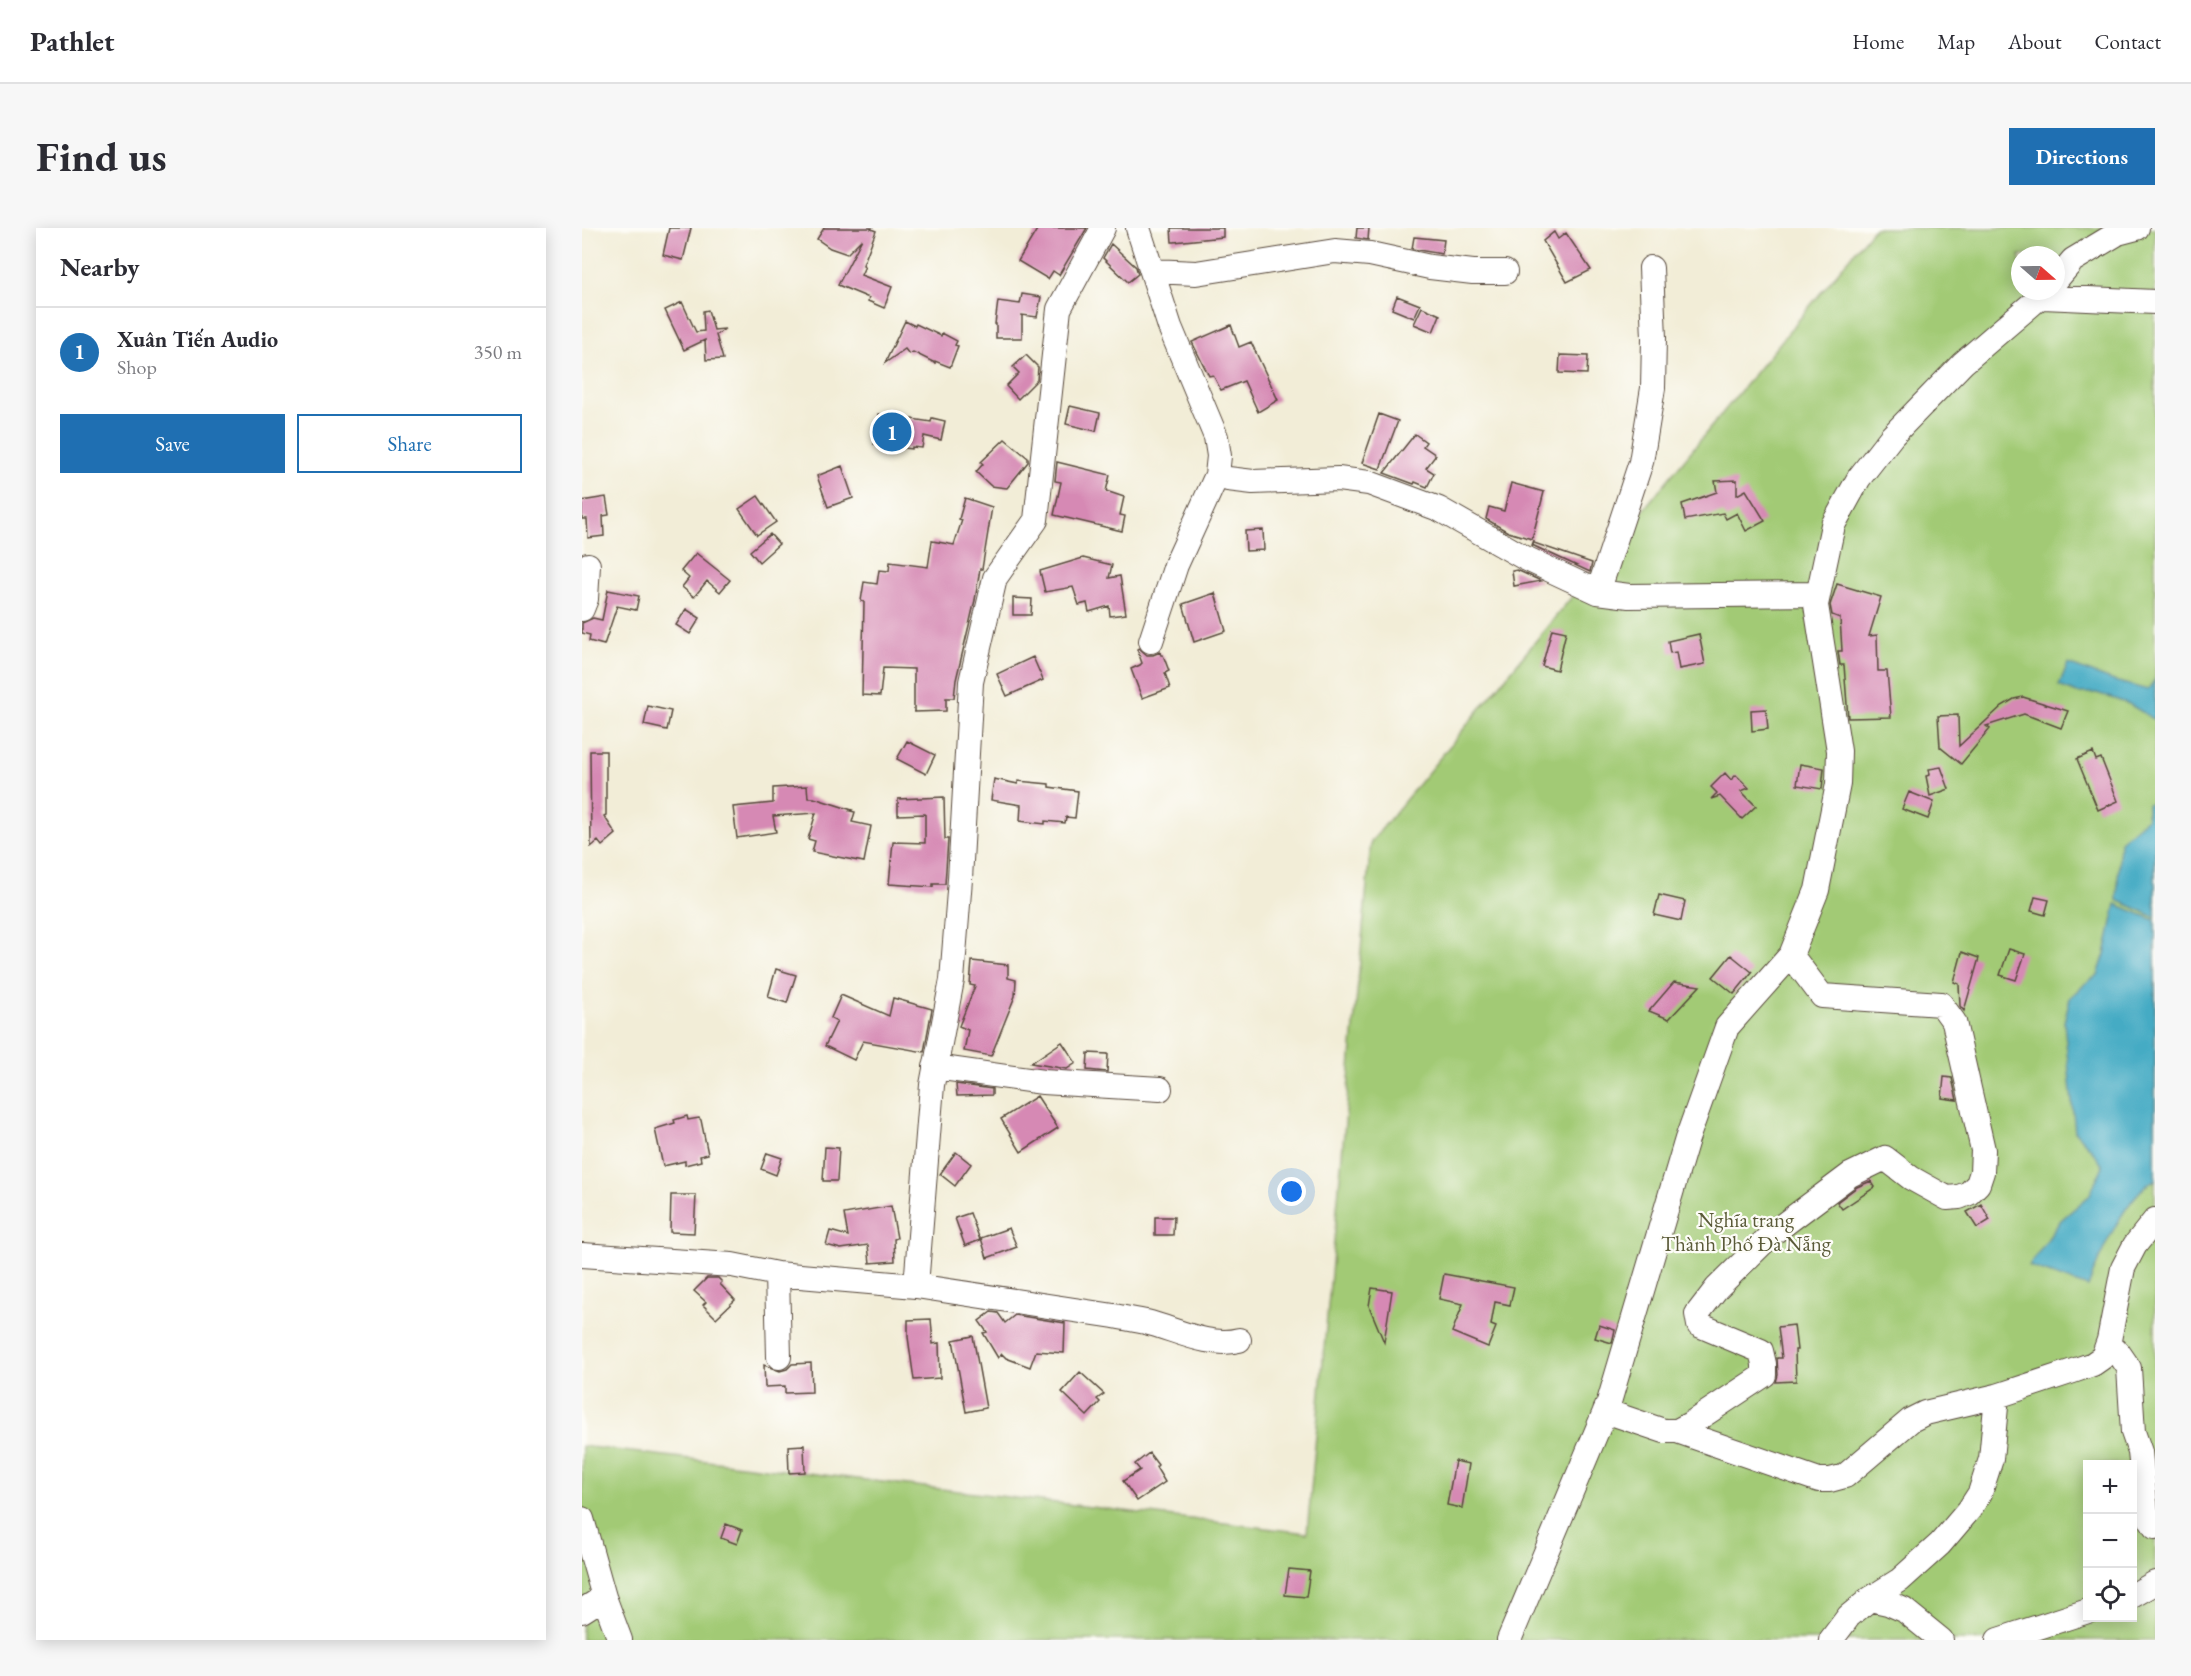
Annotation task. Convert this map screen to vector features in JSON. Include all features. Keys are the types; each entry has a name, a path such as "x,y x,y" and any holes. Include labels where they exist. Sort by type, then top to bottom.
{"street":[{"path":"916,1286 932,1085 952,980 971,682 995,578 1036,520 1059,309 1103,228"},
{"path":"1138,228 1170,327 1216,437 1220,456 1217,475 1176,565 1150,641"},
{"path":"2065,270 2073,260 2118,233 2137,228"},
{"path":"1152,271 1196,273 1335,251 1370,255 1430,267 1473,272 1505,272"},
{"path":"1598,592 1643,452 1653,388 1654,338 1651,268"},
{"path":"2065,291 2155,302"},
{"path":"1509,1640 1605,1411 1687,1139 1727,1027 1791,955 1817,890 1838,784 1839,751 1816,605 1833,525 1859,478 1892,436 1963,363 2036,300"},
{"path":"1217,475 1228,479 1253,482 1338,479 1369,483 1439,509 1525,558 1598,592 1629,596 1818,594"},
{"path":"582,609 586,599 588,565"},
{"path":"1677,1431 1764,1375 1761,1351 1699,1325 1697,1314 1717,1288 1774,1232 1850,1175 1886,1158 1911,1178 1947,1198 1970,1193 1978,1184 1982,1172 1983,1150 1958,1036 1954,1022 1941,1005 1821,996 1791,955"},
{"path":"935,1067 1042,1082 1160,1089"},
{"path":"1605,1411 1664,1431 1677,1431 1819,1480 1845,1476 1911,1420 1925,1413 1997,1396 2093,1364 2103,1357 2107,1348 2123,1268 2136,1245 2155,1221"},
{"path":"582,1255 732,1265 777,1274 916,1286 1124,1318 1223,1342 1239,1340"},
{"path":"777,1274 779,1357"},
{"path":"2107,1348 2118,1352 2129,1368 2133,1432 2140,1452 2146,1512 2155,1527"},
{"path":"1831,1640 1849,1616 1900,1580 1940,1544 1969,1510 1980,1493 1991,1459 1997,1396"},
{"path":"582,1519 604,1597 620,1640"},
{"path":"2137,1594 2155,1583"},
{"path":"582,1611 604,1597"},
{"path":"1870,1599 1904,1610 1941,1640"},
{"path":"1998,1640 2083,1613"},
{"path":"1849,1616 1850,1640"}],"green space":[{"name":"Nghĩa trang Thành Phố Đà Nẵng","path":"1874,228 2155,228 2155,1640 582,1640 582,1446 1307,1533 1371,842"}],"water":[{"path":"2068,664 2114,681 2148,690 2155,679 2155,720 2129,704 2097,693 2077,693 2059,686"},
{"path":"2155,802 2155,917 2117,900 2120,841 2147,818 2147,804"},
{"path":"2116,904 2155,920 2155,1180 2144,1187 2124,1212 2106,1244 2088,1287 2029,1266 2061,1220 2089,1196 2103,1166 2075,1132 2064,1022 2070,998 2098,975"}],"building":[{"path":"669,228 691,228 683,260 663,255"},
{"path":"824,228 872,228 876,231 861,275 892,287 884,308 868,301 869,298 838,285 862,239 847,254 830,248 817,239"},
{"path":"1038,228 1087,228 1059,275 1053,271 1048,279 1018,261"},
{"path":"1171,228 1223,228 1223,237 1172,242"},
{"path":"1357,228 1369,228 1368,240 1356,238"},
{"path":"1554,232 1558,239 1566,233 1591,270 1567,282 1543,241"},
{"path":"1414,237 1444,240 1442,254 1412,249"},
{"path":"1111,244 1136,267 1138,274 1128,282 1103,258"},
{"path":"1022,294 1041,297 1037,317 1022,315 1022,338 996,338 998,301 1020,304"},
{"path":"1397,296 1420,305 1414,318 1392,309"},
{"path":"682,302 696,332 704,331 703,311 708,310 714,330 725,329 716,335 723,359 706,360 705,340 684,350 665,310"},
{"path":"1422,307 1440,315 1433,332 1414,324"},
{"path":"905,321 941,336 942,333 957,341 955,345 958,346 950,367 935,361 935,363 913,352 909,354 905,349 885,363"},
{"path":"1231,325 1239,347 1251,342 1278,400 1258,412 1244,381 1221,390 1213,375 1209,376 1192,342"},
{"path":"1026,355 1038,367 1037,380 1018,399 1006,386 1019,373 1013,367"},
{"path":"1560,355 1588,356 1587,374 1559,373"},
{"path":"1070,406 1100,413 1096,431 1066,424"},
{"path":"879,414 931,422 932,418 945,421 941,440 924,436 922,448 912,447 912,449 874,444"},
{"path":"1379,414 1398,421 1380,469 1362,463"},
{"path":"1415,434 1426,442 1423,446 1436,455 1426,468 1434,473 1427,487 1384,473"},
{"path":"1005,439 1028,458 1028,462 1007,488 991,486 976,472 983,464 981,462"},
{"path":"1057,462 1110,475 1106,491 1124,497 1120,515 1125,516 1122,531 1054,515 1061,482 1055,481"},
{"path":"842,466 853,498 828,507 817,476"},
{"path":"1737,480 1737,495 1746,490 1765,521 1746,531 1737,513 1726,519 1723,513 1685,520 1682,504 1717,492 1715,481"},
{"path":"1511,483 1544,492 1532,539 1508,532 1486,519 1489,507 1504,511"},
{"path":"758,496 776,522 757,535 739,509"},
{"path":"606,497 609,515 603,516 604,536 588,538 587,519 582,519 582,501"},
{"path":"965,498 992,507 982,569 980,569 954,698 946,698 946,711 914,712 914,669 883,668 880,696 862,695 864,602 861,601 864,582 877,584 879,570 889,571 890,562 928,567 932,541 954,545 962,520 959,519"},
{"path":"1263,530 1264,550 1246,551 1245,531"},
{"path":"770,534 779,544 759,562 750,551"},
{"path":"1534,540 1534,543 1592,563 1590,572 1532,545"},
{"path":"696,553 730,580 720,592 707,581 694,597 682,587 689,578 681,571"},
{"path":"1083,558 1112,565 1109,578 1120,576 1126,614 1110,616 1109,606 1089,612 1087,603 1079,605 1073,587 1045,592 1040,571"},
{"path":"1517,570 1541,581 1514,586 1512,571"},
{"path":"1837,584 1881,597 1869,636 1877,635 1878,671 1887,671 1891,717 1848,718 1844,665 1840,665 1838,651 1842,651 1840,618 1832,615 1830,605"},
{"path":"608,590 639,596 636,610 617,606 604,645 589,641 590,635 582,633 582,623 593,618 602,620"},
{"path":"1215,593 1226,631 1194,642 1183,604"},
{"path":"1013,598 1032,599 1031,615 1013,615"},
{"path":"686,609 700,618 690,634 676,625"},
{"path":"1552,629 1566,632 1557,670 1542,666"},
{"path":"1699,634 1705,664 1679,669 1676,652 1670,653 1668,641"},
{"path":"1139,648 1147,655 1160,652 1163,655 1169,671 1165,673 1170,688 1142,698 1131,669 1142,663 1137,649"},
{"path":"1033,657 1043,680 1007,696 997,674"},
{"path":"2023,697 2068,711 2061,728 2024,714 1986,726 1990,729 1961,764 1940,747 1938,716 1958,715 1959,746 2002,706"},
{"path":"648,706 671,711 667,730 644,725"},
{"path":"1766,709 1768,729 1752,731 1751,710"},
{"path":"907,741 935,755 926,774 897,759"},
{"path":"590,751 606,751 606,815 604,816 616,834 602,846 598,841 591,847"},
{"path":"2093,752 2096,760 2101,758 2118,801 2098,810 2077,759"},
{"path":"1800,764 1824,768 1822,789 1797,785"},
{"path":"1941,767 1949,789 1930,796 1926,776 1930,775 1929,769"},
{"path":"1725,773 1731,780 1736,775 1749,788 1741,791 1756,806 1742,819 1720,796 1711,799 1717,793 1711,787"},
{"path":"994,779 1018,784 1018,781 1049,784 1049,787 1078,791 1075,818 1066,817 1065,823 1045,821 1045,824 1020,821 1021,805 991,800"},
{"path":"807,786 808,798 852,810 850,811 855,812 852,822 871,826 864,862 812,852 815,841 808,839 816,813 773,816 776,832 737,838 733,807 773,803 773,788"},
{"path":"1909,792 1934,802 1928,819 1902,809"},
{"path":"944,797 945,839 948,839 945,884 933,884 933,887 889,884 893,842 925,843 925,814 898,815 898,799"},
{"path":"1659,895 1685,901 1681,921 1654,915"},
{"path":"2035,897 2049,900 2045,915 2031,911"},
{"path":"2009,949 2025,954 2016,980 2000,975"},
{"path":"1962,952 1979,958 1964,1011 1960,1006 1959,984 1954,982"},
{"path":"1731,955 1752,972 1734,994 1713,977"},
{"path":"972,961 1008,965 1008,978 1016,980 1015,996 991,1056 964,1051 968,1030 959,1026 975,986 970,985"},
{"path":"776,969 796,975 787,1003 768,997"},
{"path":"1674,982 1700,986 1669,1019 1649,1011"},
{"path":"841,995 889,1016 893,998 932,1009 924,1052 863,1041 854,1060 825,1046 837,1021 831,1018"},
{"path":"1062,1042 1076,1063 1067,1069 1031,1063"},
{"path":"1088,1053 1108,1054 1107,1072 1087,1070"},
{"path":"1944,1077 1952,1078 1957,1100 1942,1098"},
{"path":"956,1084 992,1089 992,1095 957,1096"},
{"path":"1037,1096 1058,1128 1021,1152 1001,1119"},
{"path":"687,1116 688,1120 699,1118 701,1120 708,1154 700,1156 701,1161 685,1165 685,1161 663,1166 655,1129 675,1123 674,1120"},
{"path":"825,1147 839,1148 837,1181 823,1181"},
{"path":"956,1152 971,1164 955,1186 940,1174"},
{"path":"767,1153 782,1158 776,1175 761,1169"},
{"path":"1871,1181 1875,1187 1842,1209 1837,1202 1857,1187"},
{"path":"671,1195 696,1195 694,1233 670,1232"},
{"path":"1981,1204 1990,1220 1977,1228 1967,1212"},
{"path":"891,1206 897,1238 894,1239 895,1261 870,1263 868,1245 841,1249 826,1245 830,1231 848,1236 844,1214"},
{"path":"970,1213 980,1240 965,1246 955,1218"},
{"path":"1155,1217 1174,1217 1173,1235 1155,1235"},
{"path":"1009,1228 1017,1247 987,1258 981,1238"},
{"path":"1444,1274 1514,1287 1510,1305 1495,1302 1491,1325 1496,1327 1488,1347 1452,1332 1463,1304 1439,1299"},
{"path":"707,1278 718,1278 722,1282 720,1284 735,1300 716,1318 703,1305 706,1302 694,1291"},
{"path":"1372,1288 1392,1291 1384,1342 1369,1306"},
{"path":"991,1312 998,1313 1005,1323 1015,1315 1065,1323 1064,1353 1036,1351 1030,1367 1006,1358 1002,1354 998,1358 983,1333 987,1332 979,1321"},
{"path":"931,1319 933,1344 939,1343 940,1378 914,1380 908,1320"},
{"path":"1599,1325 1615,1330 1612,1343 1595,1338"},
{"path":"1794,1325 1797,1350 1795,1350 1796,1381 1776,1382 1777,1358 1782,1358 1778,1327"},
{"path":"973,1336 986,1408 966,1412 953,1340"},
{"path":"811,1363 812,1392 785,1393 785,1386 765,1387 764,1365 780,1371 792,1364"},
{"path":"1080,1372 1104,1394 1097,1399 1100,1402 1087,1416 1062,1392"},
{"path":"804,1445 805,1472 789,1473 788,1446"},
{"path":"1149,1453 1158,1465 1156,1467 1165,1482 1137,1501 1123,1481 1140,1470 1135,1464"},
{"path":"1455,1461 1469,1464 1462,1508 1447,1505"},
{"path":"726,1524 742,1530 737,1544 721,1538"},
{"path":"1289,1569 1310,1571 1306,1597 1285,1595"}],"place":[{"name":"Xuân Tiến Audio","path":"892,432"}]}
